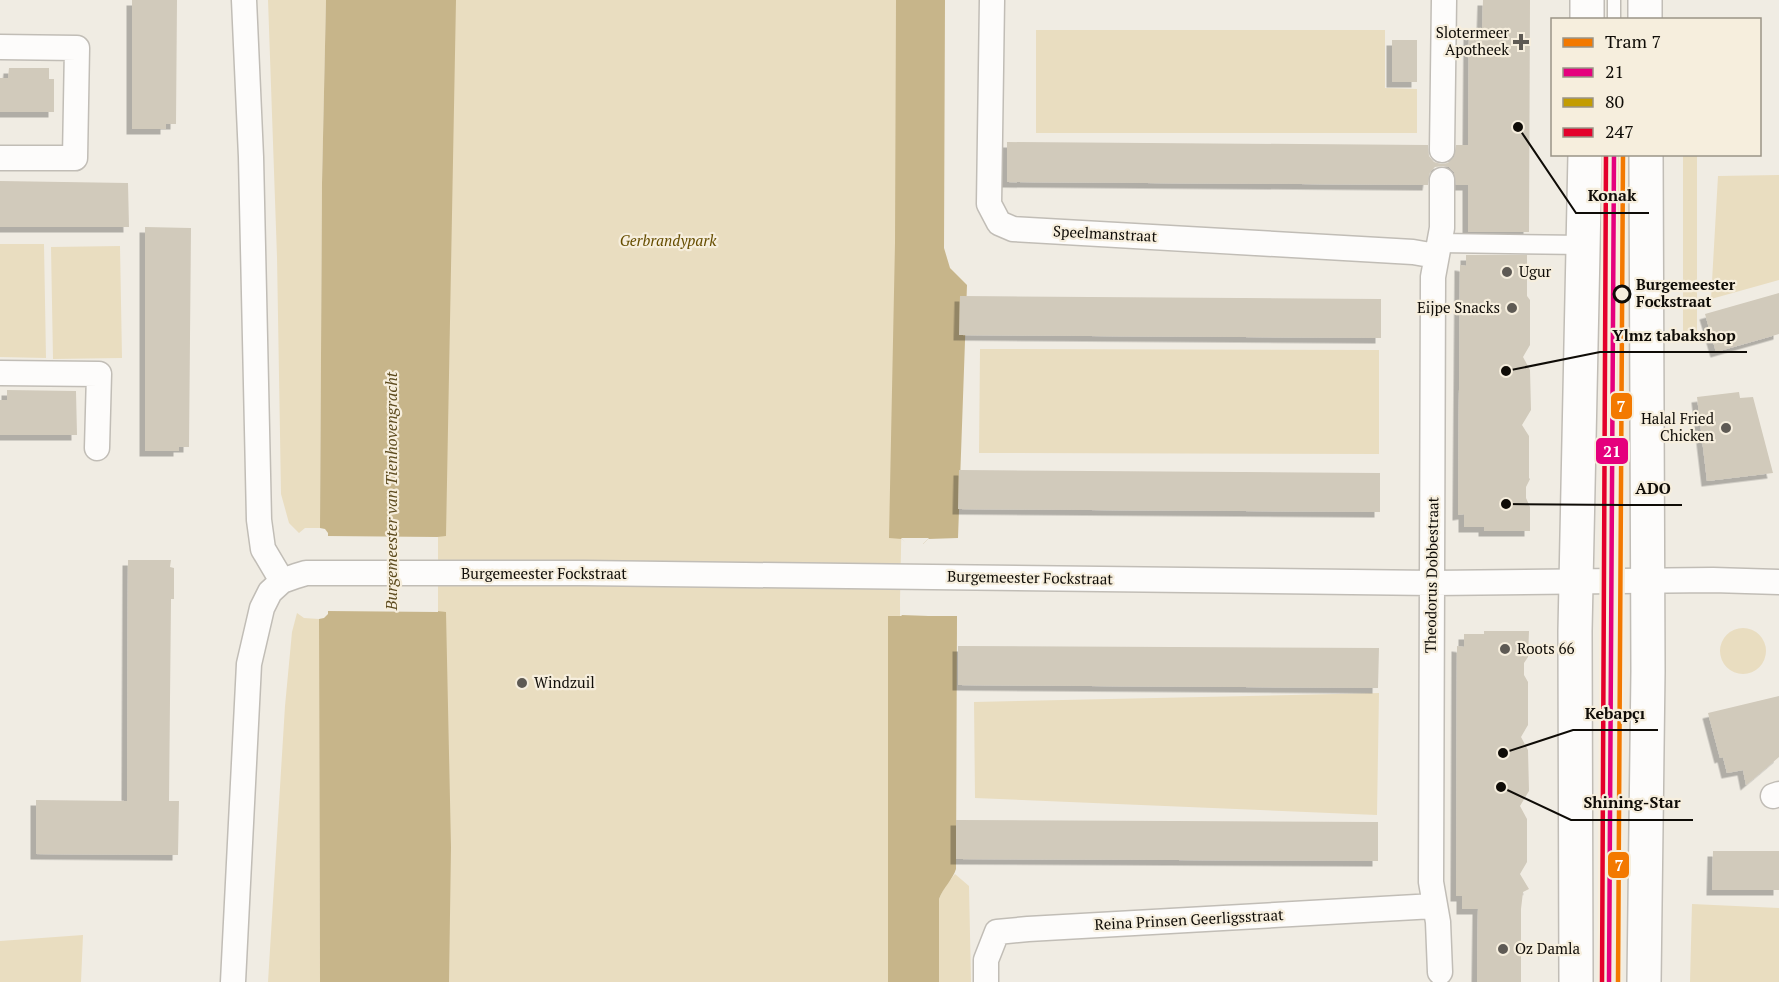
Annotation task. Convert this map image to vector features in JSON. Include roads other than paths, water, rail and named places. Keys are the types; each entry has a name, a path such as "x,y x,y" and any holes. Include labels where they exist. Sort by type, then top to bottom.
{"main road":[{"path":"1587,0 1587,18"},
{"path":"1645,0 1645,18"},
{"path":"1576,982 1576,581 1585,156"},
{"path":"1644,982 1648,581 1646,156"}],"street":[{"path":"233,982 249,664 262,608 270,592 282,581 263,549 258,520 251,157 244,0"},
{"name":"Speelmanstraat","path":"992,0 989,204 999,223 1013,229 1413,252 1438,250"},
{"path":"1442,150 1444,0"},
{"path":"0,47 77,48 75,158 0,158"},
{"name":"Theodorus Dobbestraat","path":"1440,972 1438,922 1431,882 1433,277 1442,228 1442,180"},
{"path":"1438,250 1584,245"},
{"path":"0,373 99,374 98,448"},
{"name":"Burgemeester Fockstraat","path":"282,581 306,573 327,573 1433,583 1779,582"},
{"name":"Reina Prinsen Geerligsstraat","path":"986,982 986,960 997,932 1434,906"}],"lane":[{"path":"1614,0 1614,18"},
{"path":"1609,982 1614,156"}],"water":[{"name":"Burgemeester van Tienhovengracht","path":"326,0 456,0 446,536 437,537 437,611 446,612 451,847 449,982 320,982 319,619 328,614 328,533 325,529 320,528 322,183"},
{"path":"896,0 945,0 944,248 950,268 967,285 958,538 928,539 923,544 923,611 928,616 957,616 956,869 939,899 939,982 888,982 888,616 901,616 907,611 907,544 902,539 889,538 895,243"}],"tram line":[{"name":"7","path":"1618,982 1623,156"}],"place":[{"name":"Slotermeer Apotheek","path":"1521,42"},
{"name":"Konak","path":"1518,127"},
{"name":"Ugur","path":"1507,272"},
{"name":"Burgemeester Fockstraat","path":"1622,294"},
{"name":"Eijpe Snacks","path":"1512,308"},
{"name":"Ylmz tabakshop","path":"1506,371"},
{"name":"Halal Fried Chicken","path":"1726,428"},
{"name":"ADO","path":"1506,504"},
{"name":"Roots 66","path":"1505,649"},
{"name":"Windzuil","path":"522,683"},
{"name":"Kebapçı","path":"1503,753"},
{"name":"Shining-Star","path":"1501,787"},
{"name":"Oz Damla","path":"1503,949"}],"park label":[{"name":"Gerbrandypark","path":"668,241"}]}
